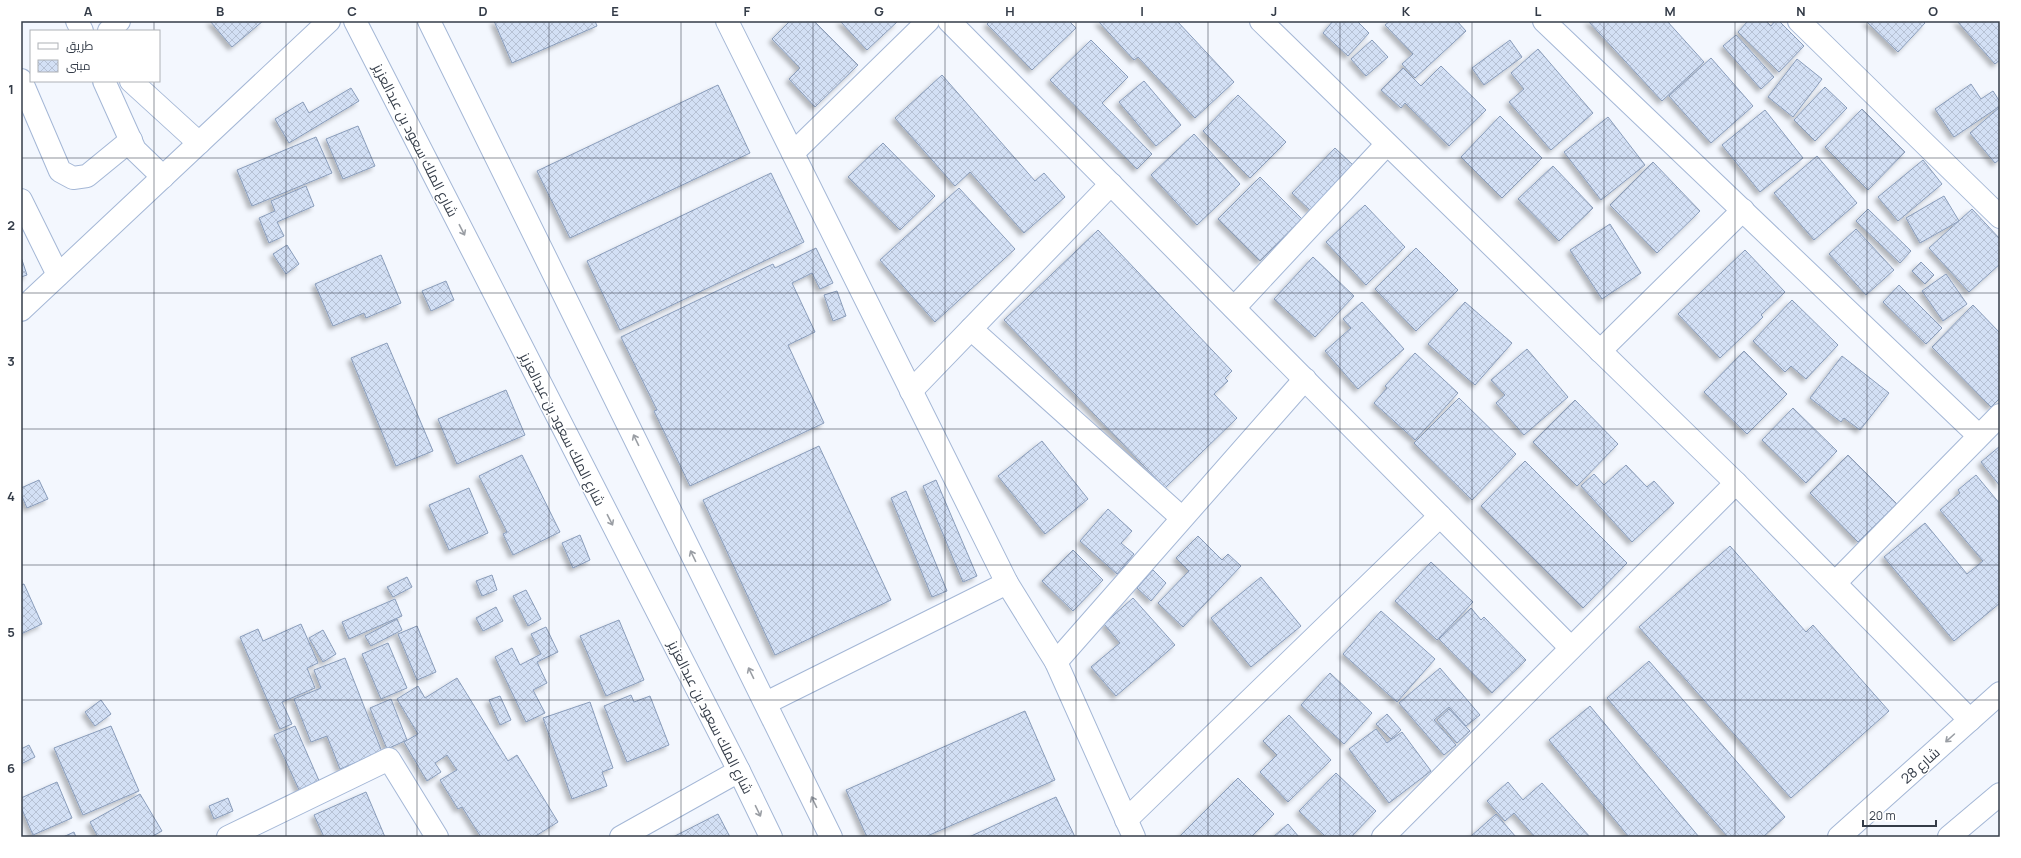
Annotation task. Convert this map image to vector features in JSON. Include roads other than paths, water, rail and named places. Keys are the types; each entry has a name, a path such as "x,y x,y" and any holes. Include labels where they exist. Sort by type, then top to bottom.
{"street":[{"path":"77,21 82,30"},
{"path":"110,30 119,21"},
{"path":"21,310 329,21"},
{"name":"شارع الملك سعود بن عبدالعزيز","path":"354,21 739,771 771,837"},
{"path":"428,21 831,837"},
{"path":"727,21 1007,583 1056,662 1130,828 1440,516"},
{"path":"793,154 928,21"},
{"path":"949,21 1571,648"},
{"path":"1261,21 1736,483 1836,582 1970,720"},
{"path":"1544,21 1978,435"},
{"path":"1799,21 2000,217"},
{"path":"21,80 60,172 73,178 87,176 131,140"},
{"path":"104,82 135,150 163,177"},
{"path":"132,82 199,143"},
{"path":"1234,308 1388,144"},
{"path":"911,391 1111,184"},
{"path":"21,200 58,275"},
{"path":"1600,351 1743,210"},
{"path":"971,329 1182,518"},
{"path":"1056,662 1305,379"},
{"path":"1836,582 1978,435 2000,415"},
{"path":"1383,837 1736,483"},
{"path":"766,703 1007,583"},
{"name":"شارع 28","path":"1839,837 2000,693"},
{"path":"228,837 389,759 437,837"},
{"path":"621,837 739,771"},
{"path":"1949,837 2000,794"}]}
